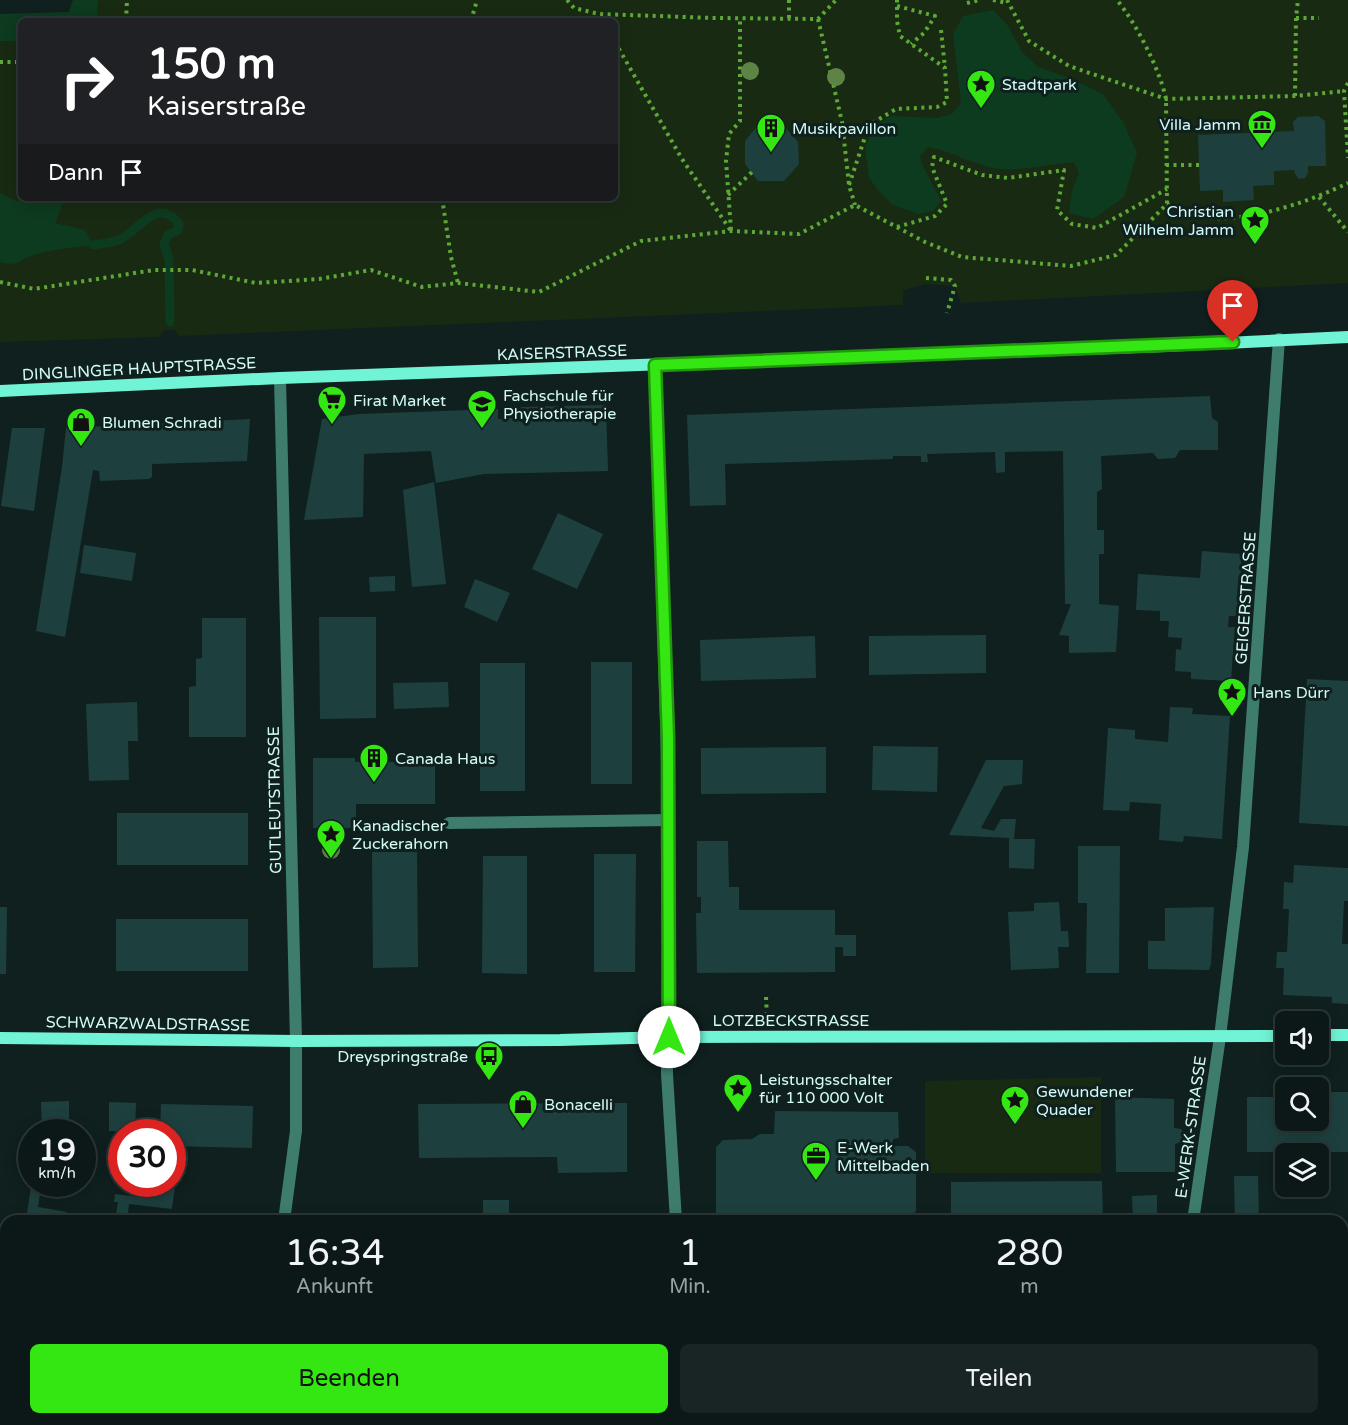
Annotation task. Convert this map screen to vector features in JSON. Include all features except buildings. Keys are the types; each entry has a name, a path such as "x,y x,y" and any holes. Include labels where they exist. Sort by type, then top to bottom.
{"street":[{"name":"KAISERSTRASSE","path":"280,378 1165,346 1348,337"},
{"name":"GEIGERSTRASSE","path":"1220,1037 1243,847 1279,339"},
{"path":"655,365 669,820 667,1074 676,1215"},
{"name":"DINGLINGER HAUPTSTRASSE","path":"0,391 280,378"},
{"name":"GUTLEUTSTRASSE","path":"280,378 296,1041 296,1131 285,1215"},
{"path":"450,823 669,820"},
{"path":"1329,1035 1348,1035"},
{"name":"LOTZBECKSTRASSE","path":"296,1041 560,1040 669,1037 1275,1036"},
{"name":"E-WERK-STRASSE","path":"1194,1215 1220,1037"},
{"name":"SCHWARZWALDSTRASSE","path":"0,1038 296,1041"}],"path":[{"path":"126,18 127,0"},
{"path":"472,18 477,0"},
{"path":"567,0 574,8 599,14 818,19 836,0"},
{"path":"789,0 789,18"},
{"path":"897,0 900,36 945,68"},
{"path":"967,3 980,0"},
{"path":"993,0 1007,2 1029,41 1069,66 1166,99 1295,96 1344,91"},
{"path":"818,19 842,122 849,185 855,205 925,242 962,257 1071,266 1116,255 1167,204 1166,99 1163,83 1126,11 1117,0"},
{"path":"1295,96 1298,0"},
{"path":"897,6 935,16 924,33 911,44"},
{"path":"599,14 601,18"},
{"path":"731,231 726,161 729,134 740,121 740,18"},
{"path":"1296,18 1319,18"},
{"path":"849,185 869,125 896,109 937,107 946,102 941,30"},
{"path":"618,47 682,159 731,231"},
{"path":"0,62 18,62"},
{"path":"1348,83 1344,91 1348,158"},
{"path":"896,227 935,216 947,204 932,167 934,157 982,176 1008,177 1064,170 1057,210 1072,224 1096,228 1168,189"},
{"path":"1166,165 1199,165"},
{"path":"728,195 752,172"},
{"path":"1167,204 1209,218 1241,218 1319,197 1348,183"},
{"path":"1319,197 1348,232"},
{"path":"442,201 458,283"},
{"path":"0,282 34,289 154,270 192,270 255,283 319,279 371,270 422,287 458,283 540,292 641,241 731,231 799,234 855,205"},
{"path":"926,278 951,280 955,286 947,313"}],"shaded area":[{"name":"Stadtpark","path":"73,0 1348,0 1348,283 961,303 955,286 926,284 903,290 903,305 179,336 175,330 165,330 159,337 0,342 0,14 69,12"},
{"path":"73,0 98,0 97,18 18,18 18,41 0,41 0,14 69,12"},
{"path":"993,10 1008,26 1022,52 1038,67 1103,94 1123,122 1137,153 1124,197 1093,219 1069,213 1072,191 1079,173 1074,162 999,169 928,147 920,156 941,201 933,211 919,214 893,205 869,178 865,147 874,126 891,116 937,118 952,114 961,103 953,34 963,16"},
{"path":"0,193 18,202 64,201 55,223 85,230 93,245 43,252 16,264 0,261"},
{"path":"1101,1077 1101,1173 925,1173 925,1081"}],"waterway":[{"path":"93,245 121,239 156,214 164,213 171,216 179,224 178,230 168,235 164,244 169,259 170,322"}],"place":[{"name":"Stadtpark","path":"981,110"},
{"name":"Villa Jamm","path":"1262,150"},
{"name":"Musikpavillon","path":"771,154"},
{"name":"Christian Wilhelm Jamm","path":"1255,246"},
{"name":"Firat Market","path":"332,426"},
{"name":"Fachschule für Physiotherapie","path":"482,430"},
{"name":"Blumen Schradi","path":"81,448"},
{"name":"Hans Dürr","path":"1232,718"},
{"name":"Canada Haus","path":"374,784"},
{"name":"Kanadischer Zuckerahorn","path":"331,860"},
{"name":"Dreyspringstraße","path":"489,1082"},
{"name":"Leistungsschalter für 110 000 Volt","path":"738,1114"},
{"name":"Gewundener Quader","path":"1015,1126"},
{"name":"Bonacelli","path":"523,1130"},
{"name":"E-Werk Mittelbaden","path":"816,1182"}],"route":[{"path":"669,1037 668,738 655,365 1233,342"}]}
